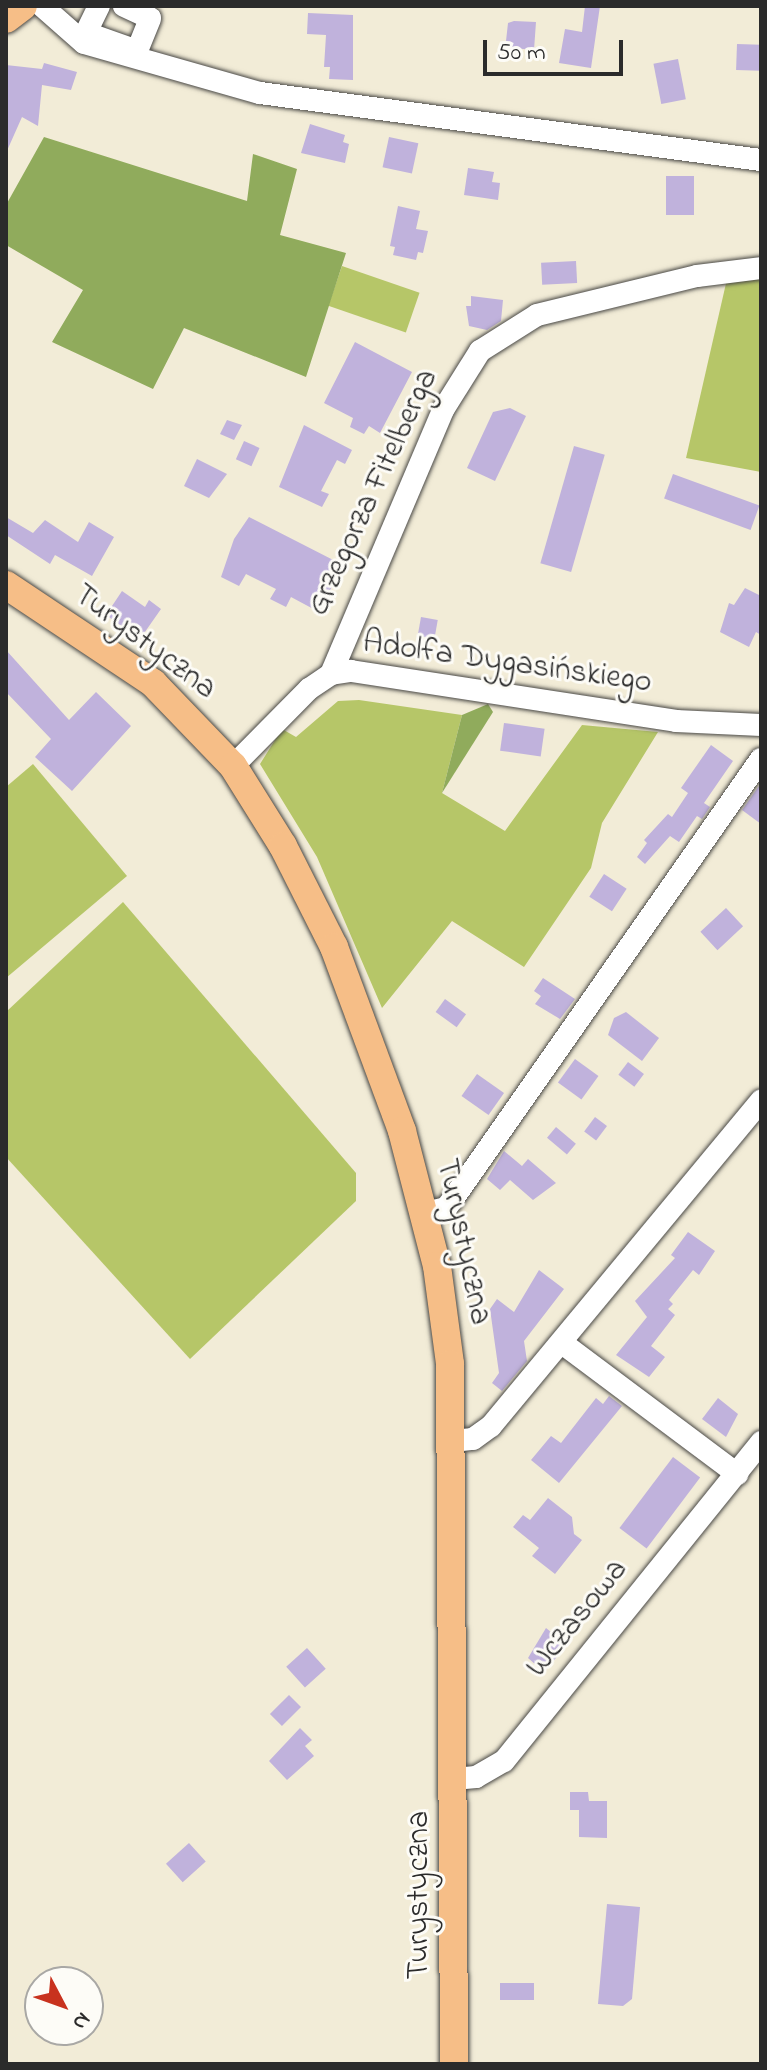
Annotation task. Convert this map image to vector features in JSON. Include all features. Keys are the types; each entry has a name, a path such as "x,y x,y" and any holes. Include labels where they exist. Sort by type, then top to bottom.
{"main road":[{"path":"6,19 23,6"},
{"name":"Turystyczna","path":"6,585 153,683 233,766 283,846 339,960 387,1086 425,1213 448,1330 453,1441 454,2064"}],"street":[{"path":"42,6 61,29 84,43 260,93 761,160"},
{"path":"99,6 86,33 137,51 150,18 124,6"},
{"name":"Grzegorza Fitelberga","path":"331,674 443,410 480,351 537,315 697,276 761,268"},
{"name":"Adolfa Dygasińskiego","path":"233,766 309,689 331,674 351,671 676,721 761,725"},
{"path":"425,1213 446,1208 453,1199 761,759"},
{"path":"453,1441 485,1431 562,1343 761,1101"},
{"path":"562,1343 737,1474"},
{"name":"Wczasowa","path":"454,1779 476,1777 504,1761 761,1442"}],"green space":[{"path":"44,137 247,201 253,154 297,169 280,235 346,253 306,377 184,328 153,389 52,342 83,290 6,245 6,205"},
{"path":"342,266 420,293 406,332 328,306"},
{"path":"761,274 761,472 686,458 727,279"},
{"path":"359,700 462,715 442,793 505,831 582,725 658,732 602,823 591,868 524,967 452,921 382,1008 317,857 260,764 282,729 296,737 338,701"},
{"path":"488,704 493,712 442,793 462,715"},
{"path":"33,764 127,876 6,978 6,787"},
{"path":"123,902 356,1173 356,1201 190,1359 6,1157 6,1012"}],"building":[{"path":"585,6 600,6 591,68 559,63 565,29 582,32"},
{"path":"308,13 353,15 353,80 329,79 330,67 324,67 326,35 307,34"},
{"path":"536,22 534,50 512,48 512,42 506,41 508,23"},
{"path":"737,44 761,45 760,71 736,70"},
{"path":"678,59 686,99 661,104 653,64"},
{"path":"44,63 77,72 71,90 42,85 38,126 22,117 6,153 6,65 42,69"},
{"path":"310,124 345,135 343,142 349,144 345,163 301,153"},
{"path":"389,137 418,143 412,174 383,167"},
{"path":"468,168 494,172 492,182 500,183 498,200 464,195"},
{"path":"666,176 694,176 694,215 666,215"},
{"path":"398,206 420,211 416,229 428,231 423,253 418,252 416,260 393,255 395,247 390,246"},
{"path":"576,261 577,283 542,285 541,263"},
{"path":"471,296 503,300 501,321 487,330 469,326 466,306 471,306"},
{"path":"355,342 412,372 380,433 369,426 364,434 350,427 353,418 324,403"},
{"path":"510,408 526,416 495,481 467,468 493,412"},
{"path":"227,420 242,425 234,440 220,434"},
{"path":"304,425 352,450 345,464 337,460 321,491 329,494 322,507 279,487"},
{"path":"244,441 260,448 251,466 236,459"},
{"path":"574,446 605,455 571,572 540,563"},
{"path":"197,459 227,474 209,498 184,486"},
{"path":"673,474 759,505 751,530 664,498"},
{"path":"6,517 33,533 45,520 78,542 89,522 114,537 92,576 55,555 50,564 6,535"},
{"path":"249,517 343,565 319,612 291,597 286,607 270,599 276,589 246,574 239,586 221,577 234,539"},
{"path":"745,588 761,596 761,635 756,632 749,647 720,632 729,603 734,605"},
{"path":"122,591 145,607 149,600 161,609 140,639 106,615"},
{"path":"421,617 438,620 434,639 418,636"},
{"path":"6,650 69,720 96,692 131,726 72,791 35,757 51,739 6,692"},
{"path":"504,723 545,729 541,756 500,751"},
{"path":"711,745 733,761 704,803 710,807 702,819 697,816 679,842 670,836 645,864 637,857 647,843 644,840 668,814 672,817 688,793 681,788"},
{"path":"761,783 761,824 742,810"},
{"path":"604,874 627,889 612,911 589,897"},
{"path":"726,908 743,926 717,950 700,932"},
{"path":"543,978 575,999 560,1019 535,1004 541,996 534,991"},
{"path":"445,999 466,1014 457,1027 436,1012"},
{"path":"626,1012 659,1038 642,1061 608,1035 614,1018"},
{"path":"575,1059 598,1076 581,1100 558,1082"},
{"path":"628,1062 644,1074 634,1087 618,1075"},
{"path":"477,1074 504,1093 489,1115 462,1096"},
{"path":"595,1117 607,1126 596,1140 584,1131"},
{"path":"556,1127 576,1144 567,1154 547,1138"},
{"path":"504,1151 522,1166 528,1159 556,1183 533,1200 510,1180 500,1190 487,1179"},
{"path":"688,1232 715,1251 699,1275 693,1270 669,1300 673,1304 668,1309 675,1315 651,1346 665,1357 649,1377 616,1355 647,1317 635,1301 675,1258 671,1255"},
{"path":"539,1270 564,1289 524,1341 527,1361 502,1391 492,1383 499,1373 490,1309 497,1299 514,1312"},
{"path":"609,1396 622,1406 559,1483 531,1460 551,1436 561,1443 596,1398 603,1404"},
{"path":"718,1398 738,1414 726,1437 702,1419"},
{"path":"673,1457 700,1477 647,1549 619,1528"},
{"path":"548,1498 572,1517 574,1534 582,1540 555,1574 532,1556 539,1548 513,1527 523,1515 530,1520"},
{"path":"546,1628 567,1645 544,1672 528,1658"},
{"path":"307,1648 326,1669 305,1688 286,1667"},
{"path":"289,1695 301,1707 282,1726 270,1714"},
{"path":"300,1728 312,1740 305,1746 314,1756 287,1780 269,1761"},
{"path":"570,1792 588,1792 589,1801 607,1801 607,1838 579,1837 579,1810 570,1810"},
{"path":"189,1843 206,1862 183,1882 166,1864"},
{"path":"607,1904 640,1907 632,1999 623,2006 598,2004"},
{"path":"500,1983 534,1983 534,2000 500,2000"}]}
